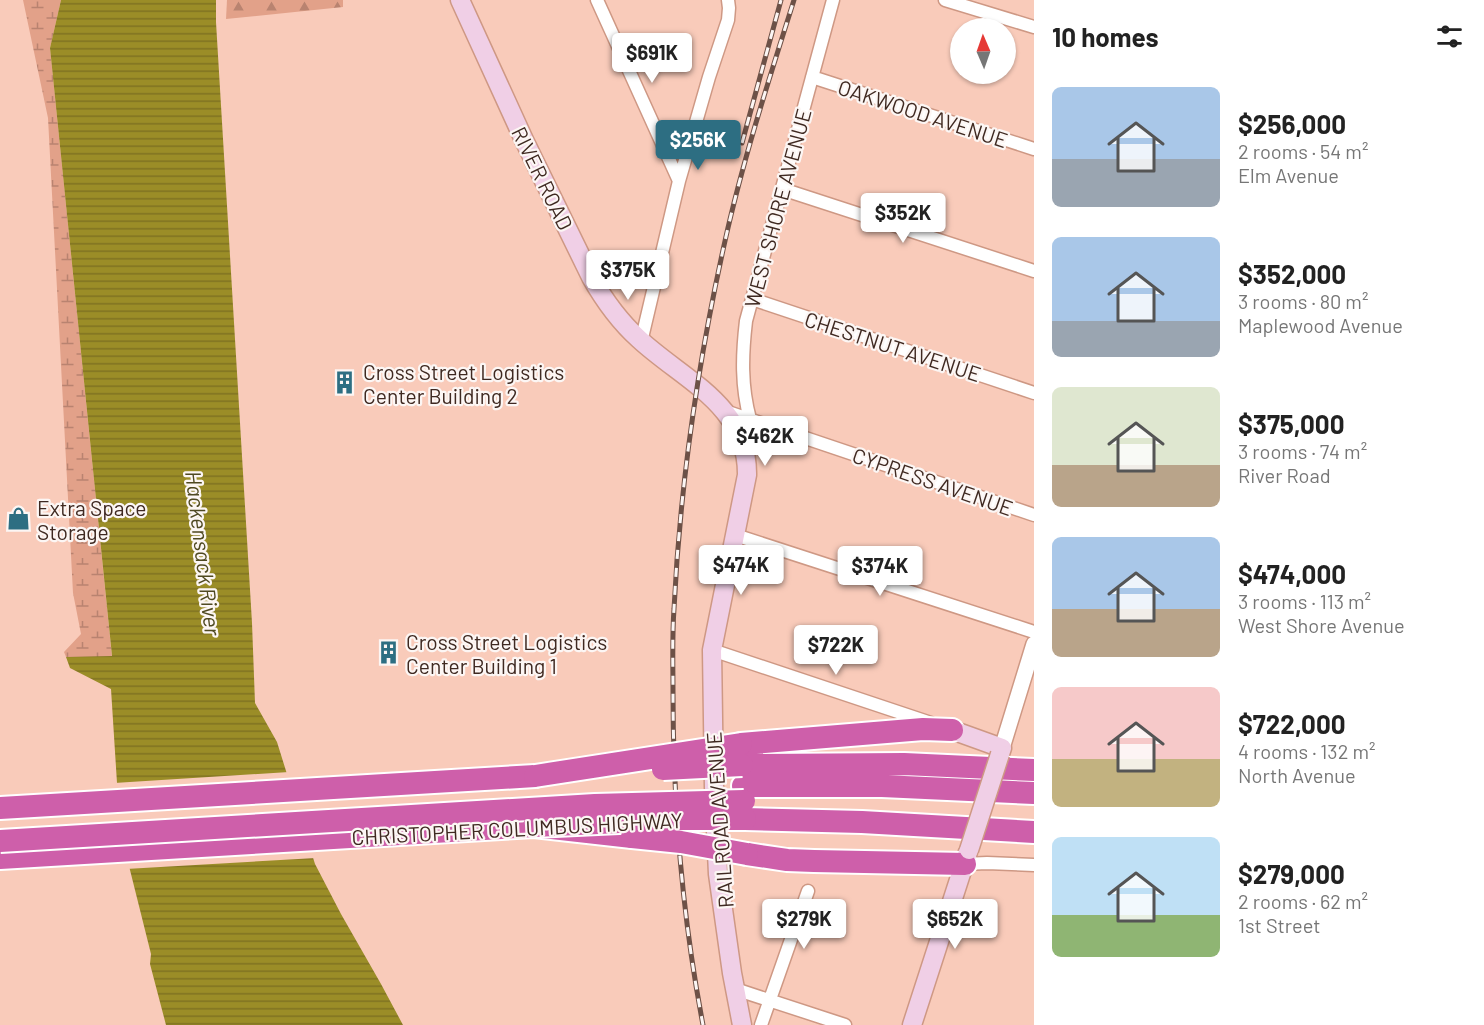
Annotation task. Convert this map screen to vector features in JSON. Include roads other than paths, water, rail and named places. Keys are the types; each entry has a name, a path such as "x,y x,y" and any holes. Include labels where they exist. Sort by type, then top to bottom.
{"highway":[{"path":"743,783 923,729 952,730"},
{"name":"CHRISTOPHER COLUMBUS HIGHWAY","path":"0,841 648,802 829,764 1034,770"},
{"name":"CHRISTOPHER COLUMBUS HIGHWAY","path":"0,808 535,776 1034,793"},
{"name":"CHRISTOPHER COLUMBUS HIGHWAY","path":"0,825 743,783 801,800 915,802 1034,808"},
{"name":"CHRISTOPHER COLUMBUS HIGHWAY","path":"0,858 683,819 743,783 862,822 1034,832"},
{"path":"534,826 662,839 747,854 807,861 967,857"}],"main road":[{"name":"RIVER ROAD","path":"460,0 521,132 591,277 602,295 616,316 641,342 701,390"},
{"name":"CYPRESS AVENUE","path":"701,390 725,411"},
{"path":"711,650 745,489 747,465 740,434 725,411"},
{"name":"RAILROAD AVENUE","path":"711,650 718,874 742,1025"},
{"path":"912,1025 1001,751 952,730"}],"street":[{"path":"597,0 679,181"},
{"path":"641,342 679,181 728,20 728,0"},
{"name":"WEST SHORE AVENUE","path":"750,419 744,386 742,352 746,321 833,0"},
{"path":"945,0 1034,27"},
{"name":"OAKWOOD AVENUE","path":"812,77 1034,148"},
{"path":"782,189 1034,271"},
{"name":"CHESTNUT AVENUE","path":"752,299 1034,393"},
{"name":"CYPRESS AVENUE","path":"725,411 1034,516"},
{"path":"735,535 1034,632"},
{"path":"1001,751 1034,644"},
{"path":"711,650 952,730"},
{"path":"967,857 987,863 1034,865"},
{"path":"761,1025 808,891"},
{"path":"735,989 846,1025"}],"water":[{"name":"Hackensack River","path":"61,0 216,0 255,703 277,742 315,864 403,1025 166,1025 120,830 111,689 70,668 66,657 112,656 50,48"}],"railway":[{"path":"742,143 781,0"},
{"path":"703,1025 684,901 673,734 673,629 681,516 706,332 725,241 748,150 794,0"}],"place":[{"name":"Cross Street Logistics Center Building 2","path":"345,383"},
{"name":"Extra Space Storage","path":"19,519"},
{"name":"Cross Street Logistics Center Building 1","path":"388,653"}]}
